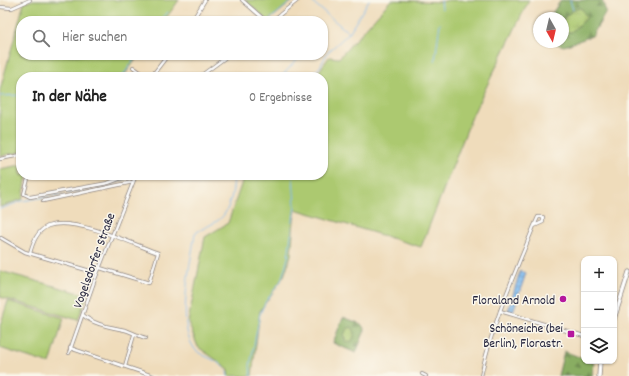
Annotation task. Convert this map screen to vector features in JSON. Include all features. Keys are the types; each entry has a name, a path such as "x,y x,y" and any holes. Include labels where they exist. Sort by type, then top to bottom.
{"main road":[{"path":"617,310 629,272"},
{"path":"599,376 600,364"}],"street":[{"path":"0,7 12,8 30,0"},
{"path":"196,16 205,0"},
{"path":"242,0 260,16"},
{"path":"278,16 298,0"},
{"path":"155,72 164,60"},
{"path":"206,72 222,60"},
{"path":"133,67 140,72"},
{"path":"0,159 16,156"},
{"path":"28,180 24,194 30,197 108,183 116,180"},
{"path":"43,201 104,190 129,181 133,182"},
{"name":"Vogelsdorfer Straße","path":"69,353 97,273 133,182"},
{"path":"481,376 500,311 534,226 538,217 543,217 543,222 534,226"},
{"path":"30,253 36,236 49,226 59,224 79,226 112,236 158,253 149,283 100,268"},
{"path":"1,238 14,247 30,253 97,273"},
{"path":"500,311 581,335"},
{"path":"83,315 87,319 99,324 146,338"},
{"path":"125,366 134,335"},
{"path":"70,348 153,376"},
{"path":"422,374 426,376"}],"green space":[{"path":"33,0 179,0 168,16 20,16 24,3"},
{"path":"245,0 294,0 274,16 263,16"},
{"path":"391,0 441,2 448,0 529,0 473,114 421,247 295,209 291,255 284,276 260,311 252,376 228,376 229,369 198,347 188,322 205,237 228,223 243,180 328,180 328,72 318,72 329,57 339,58"},
{"path":"561,0 602,0 606,12 592,36 569,44 569,32 571,32 587,18 573,10 569,14 569,12 553,12"},
{"path":"581,8 587,18 571,32 569,32 569,14 573,10"},
{"path":"16,32 16,60 135,60 127,72 16,72 16,153 0,156 0,90"},
{"path":"16,166 16,180 26,180 23,199 0,207 0,169"},
{"path":"0,271 87,295 78,320 0,297"},
{"path":"8,301 64,318 50,364 0,348 0,326"},
{"path":"343,317 361,324 365,330 356,353 333,343"},
{"path":"352,327 355,333 352,341 346,343 344,335 347,329"},
{"path":"564,351 581,358 581,364 594,364 592,376 558,376"}],"water":[{"path":"520,271 526,273 513,312 508,311"}],"waterway":[{"path":"274,16 293,0"},
{"path":"298,3 302,0"},
{"path":"310,0 349,33"},
{"path":"328,52 349,33 369,0"},
{"path":"441,0 442,9"},
{"path":"570,0 573,10"},
{"path":"164,16 168,12"},
{"path":"435,61 440,23"},
{"path":"125,72 134,60"},
{"path":"286,72 296,60"},
{"path":"314,72 320,67 324,60"},
{"path":"0,96 16,95"},
{"path":"0,209 22,201 103,187 124,180"},
{"path":"228,376 223,366 202,355 194,348 189,337 185,309 188,276 195,233 220,219 227,211 231,199 233,180"},
{"path":"251,376 250,366 260,314 266,301 281,281 288,258 295,205 293,180"}],"place":[{"name":"Floraland Arnold","path":"563,299"},
{"name":"Schöneiche (bei Berlin), Florastr.","path":"571,334"}]}
